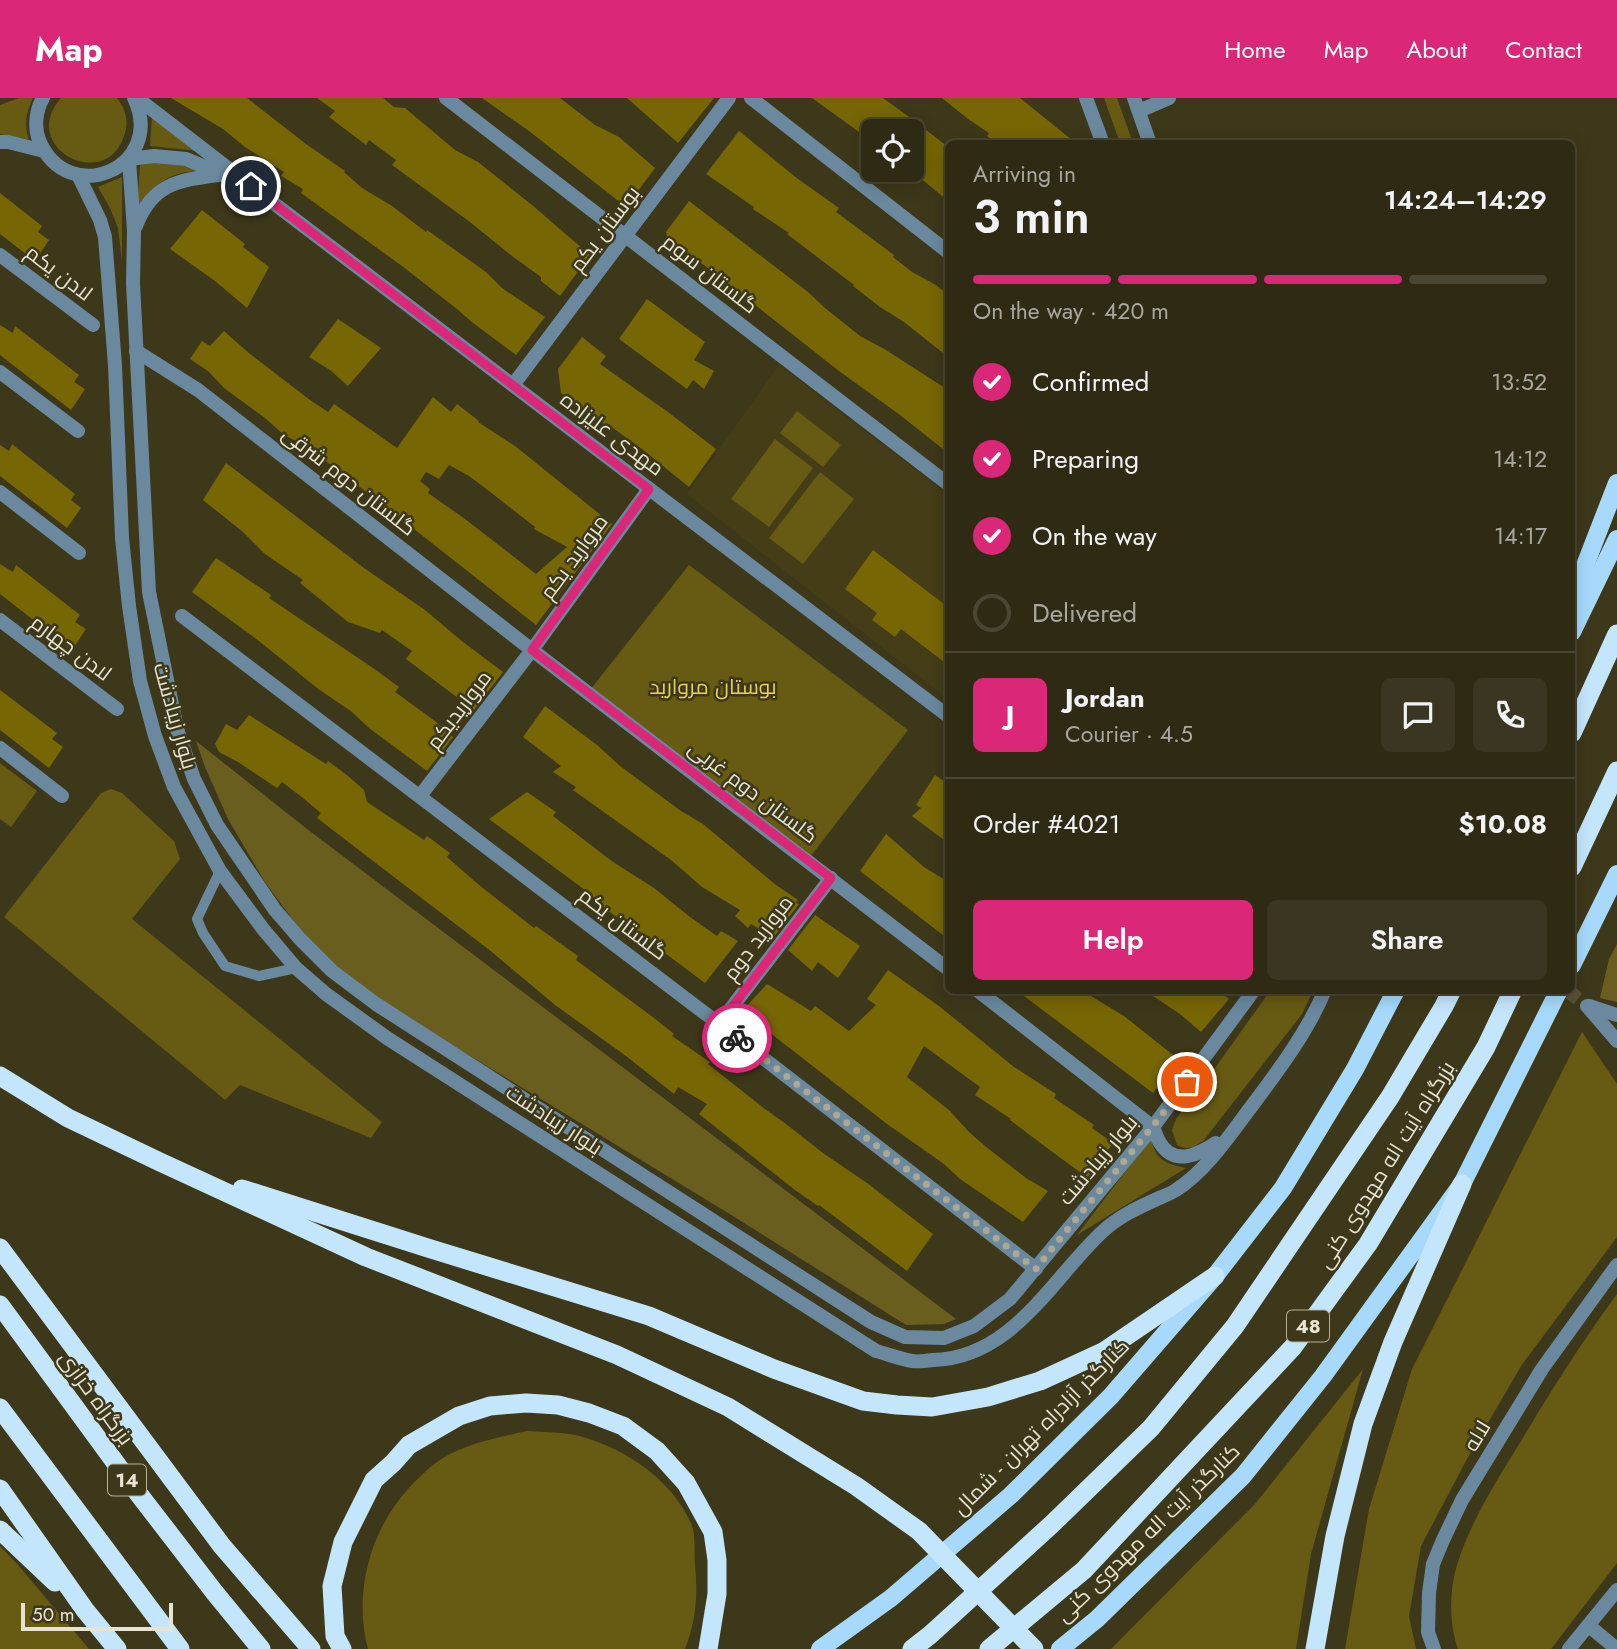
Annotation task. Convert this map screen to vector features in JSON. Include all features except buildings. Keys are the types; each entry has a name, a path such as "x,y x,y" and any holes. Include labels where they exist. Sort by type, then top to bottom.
{"highway":[{"path":"1575,726 1617,634"},
{"path":"1575,861 1617,771"},
{"name":"بزرگراه آیت اله مهدوی کنی","path":"912,1649 1051,1525 1151,1428 1235,1326 1390,1097 1450,994"},
{"name":"بزرگراه آیت اله مهدوی کنی","path":"989,1649 1084,1570 1293,1347 1368,1244 1486,1047 1511,994"},
{"path":"0,1076 68,1118 366,1257 617,1355 728,1407 856,1486 919,1531 1034,1649"},
{"path":"160,1162 649,1316 787,1374 863,1401 897,1405 932,1407 988,1397 1040,1381 1103,1352 1215,1276"},
{"path":"1315,1649 1335,1536 1363,1424 1393,1342 1462,1184"},
{"path":"0,1248 222,1546 311,1649"},
{"name":"بزرگراه خرازی","path":"0,1305 131,1484 261,1649"},
{"path":"342,1649 335,1636 332,1586 342,1542 374,1480 409,1445 459,1416 490,1406 526,1402 558,1405 623,1426 657,1451 686,1483 713,1532 717,1560 717,1594 708,1649"},
{"path":"0,1408 180,1649"},
{"path":"0,1489 85,1610 117,1649"},
{"path":"0,1530 85,1610"}],"main road":[{"path":"1575,590 1617,483"},
{"path":"1575,626 1617,539"},
{"path":"1575,959 1617,874"},
{"path":"1215,1276 1283,1188 1355,1069 1394,994"},
{"name":"کنارگذر آیت اله مهدوی کنی","path":"1060,1649 1097,1619 1243,1476 1324,1376 1462,1184 1557,994"},
{"name":"کنارگذر آزادراه تهران - شمال","path":"820,1649 891,1598 1011,1495 1111,1396 1215,1276"}],"street":[{"path":"43,98 36,118 37,135 44,151 52,162 64,170 92,176 106,174 118,168 129,159 138,144 141,127 136,98"},
{"name":"مهدی علیزاده","path":"136,98 945,714"},
{"name":"گلستان سوم","path":"446,98 945,482"},
{"name":"بوستان یکم","path":"513,386 729,98"},
{"path":"751,98 945,250"},
{"path":"1086,98 1102,140"},
{"path":"1149,140 1136,105 1169,98"},
{"path":"0,142 44,151"},
{"path":"129,159 154,156 186,159 251,186"},
{"name":"بلوار زیبادشت","path":"129,159 149,592 177,729 194,779 217,825 275,910 332,971 376,1004 871,1322 905,1338 944,1338 974,1326 1010,1299 1153,1127 1251,994"},
{"name":"بلوار زیبادشت","path":"78,175 100,220 105,237 111,304 122,538 140,681 155,736 174,787 220,871 263,929 296,968 326,994 387,1038 876,1351 912,1361 944,1360 968,1354 992,1343 1013,1328 1102,1232 1119,1218 1176,1190 1199,1171 1230,1135 1288,1054 1310,1021 1323,994"},
{"path":"134,231 142,210 162,190 187,179 222,175"},
{"name":"لادن یکم","path":"0,255 93,325"},
{"name":"گلستان دوم شرقی","path":"136,351 198,390 532,650"},
{"path":"0,372 78,430"},
{"name":"مروارید یکم","path":"532,650 649,489"},
{"path":"0,492 79,553"},
{"name":"گلستان یکم","path":"182,616 1036,1269"},
{"name":"لادن چهارم","path":"0,620 117,709"},
{"name":"مرواریدیکم","path":"420,796 532,650"},
{"name":"گلستان دوم غربی","path":"532,650 945,967"},
{"path":"0,748 62,796"},
{"name":"مروارید دوم","path":"719,1024 831,878"},
{"path":"982,994 1153,1127 1161,1145 1169,1152 1182,1158 1197,1155 1230,1135"},
{"path":"1617,1015 1587,1006 1617,1041"},
{"name":"لاله","path":"1434,1649 1428,1632 1433,1564 1462,1500 1542,1369 1617,1265"},
{"path":"1569,1649 1617,1590"},
{"path":"1589,1626 1617,1649"}],"lane":[{"path":"220,871 197,919 225,966 259,976 296,968"}],"shaded area":[{"path":"779,365 945,493 945,697 687,494"},
{"path":"196,741 307,829 956,1319 944,1324 906,1325 393,1009 339,971 298,927 265,882 228,819"},
{"path":"1617,944 1617,1002 1600,998 1609,959"}],"green space":[{"path":"19,98 33,98 26,119 29,140 0,134 0,105"},
{"path":"61,98 117,98 124,110 127,124 116,151 102,161 86,162 70,158 57,147 50,133 50,116"},
{"path":"1104,98 1117,98 1132,140 1119,140"},
{"path":"152,116 199,151 150,146"},
{"path":"140,165 181,165 201,171 180,173 164,180 137,207"},
{"path":"122,177 122,261 118,228 98,187"},
{"path":"797,411 841,445 823,467 780,433"},
{"path":"775,439 813,468 769,527 731,499"},
{"path":"820,472 854,499 803,564 769,538"},
{"name":"بوستان مروارید","path":"689,565 908,730 807,861 586,695"},
{"path":"0,763 37,791 11,827 0,819"},
{"path":"111,789 122,793 174,841 180,859 132,919 382,1122 371,1138 240,1085 225,1100 4,917 101,793"},
{"path":"1268,994 1312,994 1302,1014 1204,1140 1184,1148 1177,1145 1172,1130 1176,1119"},
{"path":"1582,1032 1617,1084 1617,1237 1521,1366 1421,1546 1409,1616 1416,1649 1345,1649 1369,1509 1412,1369"},
{"path":"1151,1138 1155,1151 1162,1160 1186,1168 1077,1235"},
{"path":"1617,1294 1617,1563 1551,1649 1458,1649 1453,1629 1451,1596 1454,1575 1469,1534 1492,1489 1541,1407"},
{"path":"1363,1369 1311,1554 1296,1649 1111,1649 1255,1504"},
{"path":"527,1431 580,1436 614,1449 645,1468 672,1493 694,1532 695,1608 685,1649 368,1649 364,1628 364,1585 375,1543 395,1506 423,1474 450,1454 478,1443"},
{"path":"0,1546 18,1565 89,1649 0,1649"}],"tunnel":[{"path":"1572,994 1587,1006"}],"way so far":[{"path":"737,1038 1036,1269 1187,1082"}],"route":[{"path":"251,186 649,489 532,650 831,878 719,1024 737,1038"}]}
